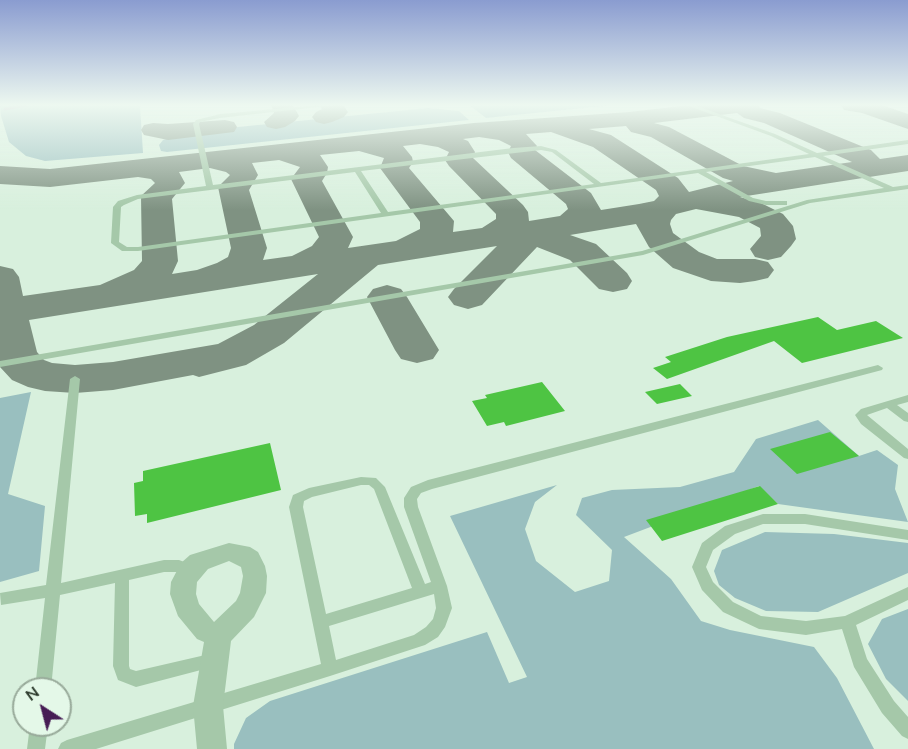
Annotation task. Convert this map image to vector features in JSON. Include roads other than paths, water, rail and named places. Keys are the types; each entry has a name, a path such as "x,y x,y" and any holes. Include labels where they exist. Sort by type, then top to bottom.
{"street":[{"path":"212,749 208,706 216,648 253,593 255,576 253,566 249,559 241,554 229,552 199,562 190,570 184,582 183,594 187,608 216,648"}],"lane":[{"path":"199,140 210,188"},
{"path":"782,140 892,189"},
{"path":"598,184 558,153 541,148 357,170 137,197 117,207 116,243 125,249 138,249 908,142"},
{"path":"357,170 386,215"},
{"path":"699,171 758,202 808,201 908,187"},
{"path":"0,364 643,253 808,201"},
{"path":"67,749 330,669 419,640 432,632 440,622 444,608 441,586 411,507 410,498 417,490 428,484 878,368"},
{"path":"44,677 75,379"},
{"path":"908,398 865,411 861,415 865,421 908,454"},
{"path":"889,404 908,418"},
{"path":"330,669 296,507 298,498 309,493 361,481 372,481 379,487 421,592"},
{"path":"908,535 805,519 763,519 730,530 707,547 699,567 707,586 728,607 759,622 806,628 847,622 908,593"},
{"path":"1,599 55,590 164,566 179,566 190,570"},
{"path":"122,576 121,666 124,675 136,678 216,648"},
{"path":"320,622 441,586"},
{"path":"847,622 860,662 888,707 908,730"}]}
